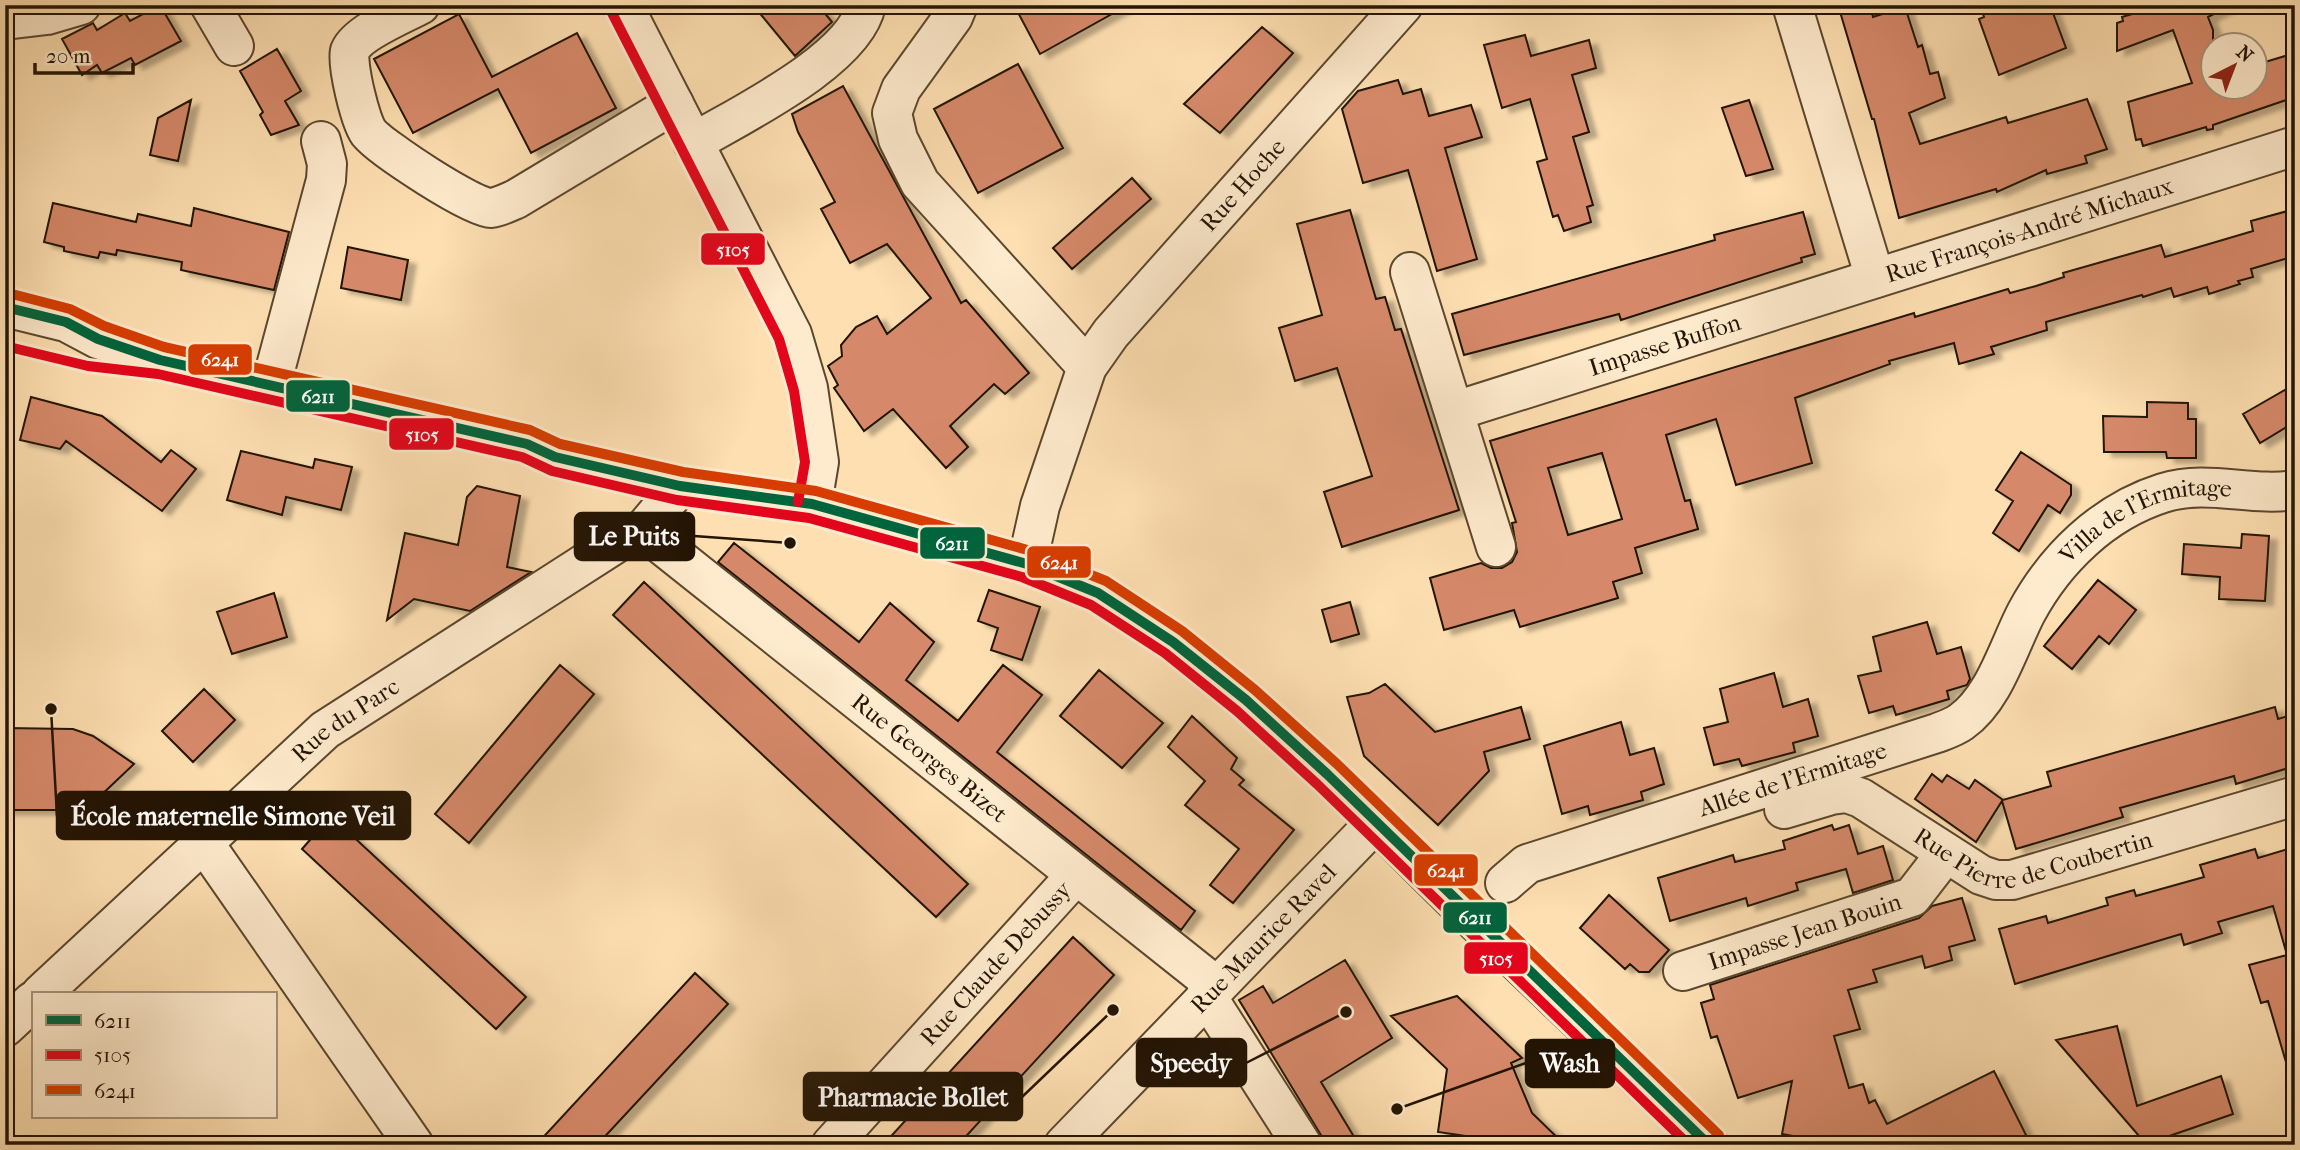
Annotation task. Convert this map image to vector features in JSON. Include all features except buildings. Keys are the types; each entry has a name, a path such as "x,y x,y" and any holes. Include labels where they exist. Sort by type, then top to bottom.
{"street":[{"path":"5,20 47,15 81,5"},
{"path":"209,5 234,46"},
{"path":"420,5 357,41 349,53 352,80 367,132 420,171 479,206 492,208 516,199 674,104"},
{"path":"622,5 792,334 808,388 819,462 812,504"},
{"path":"693,143 809,74 853,36 863,19 866,5"},
{"path":"958,5 953,17 901,89 892,113 898,139 920,183 1087,367"},
{"name":"Rue Hoche","path":"1027,564 1043,494 1087,367 1111,333 1403,5"},
{"name":"Rue François-André Michaux","path":"1792,5 1875,278 2295,146"},
{"path":"271,385 326,180 327,164 321,141"},
{"path":"1410,272 1496,547"},
{"name":"Impasse Buffon","path":"1455,411 1875,278"},
{"path":"5,307 66,322 98,339 160,360 527,444 555,457 680,486 812,504"},
{"path":"5,332 91,352 160,360"},
{"path":"527,444 585,441 731,472 812,504 1027,564 1098,593 1173,642 1246,700 1327,774 1471,917 1709,1145"},
{"name":"Villa de l'Ermitage","path":"2028,610 2057,566 2085,536 2122,511 2164,493 2213,485 2295,491"},
{"name":"Rue du Parc","path":"43,992 325,730 618,542 643,530 680,486"},
{"name":"Rue Georges Bizet","path":"643,530 1076,875 1211,990 1302,1145"},
{"name":"Allée de l'Ermitage","path":"1504,883 1527,864 1937,733 1961,722 1979,704 2028,610"},
{"name":"Rue Pierre de Coubertin","path":"1504,883 1542,881 1831,795 1847,793 1861,798 1981,875 1996,880 2012,880 2295,796"},
{"name":"Rue Maurice Ravel","path":"1064,1145 1375,823"},
{"path":"204,843 414,1145"},
{"name":"Impasse Jean Bouin","path":"1683,971 1912,897 1946,853"},
{"name":"Rue Claude Debussy","path":"831,1145 1076,875"},
{"path":"1471,917 1504,883"},
{"path":"5,1027 32,1002"}],"transit line":[{"name":"5105","path":"611,11 779,339 794,391 805,462 798,502"},
{"name":"6241","path":"8,293 70,309 104,326 164,347 530,430 560,444 683,472 816,491 1031,551 1106,581 1182,631 1255,690 1337,764 1719,1135"},
{"name":"6211","path":"5,307 66,322 98,339 160,360 527,444 555,457 680,486 812,504 1027,564 1098,593 1173,642 1246,700 1327,774 1709,1145"},
{"name":"5105","path":"5,346 88,366 158,374 522,457 552,471 677,500 809,518 1022,577 1091,605 1165,653 1237,711 1317,784 1689,1145"}],"place":[{"name":"Le Puits","path":"790,543"},
{"name":"École maternelle Simone Veil","path":"51,709"},
{"name":"Pharmacie Bollet","path":"1113,1010"},
{"name":"Speedy","path":"1346,1012"},
{"name":"Wash","path":"1397,1109"}]}
